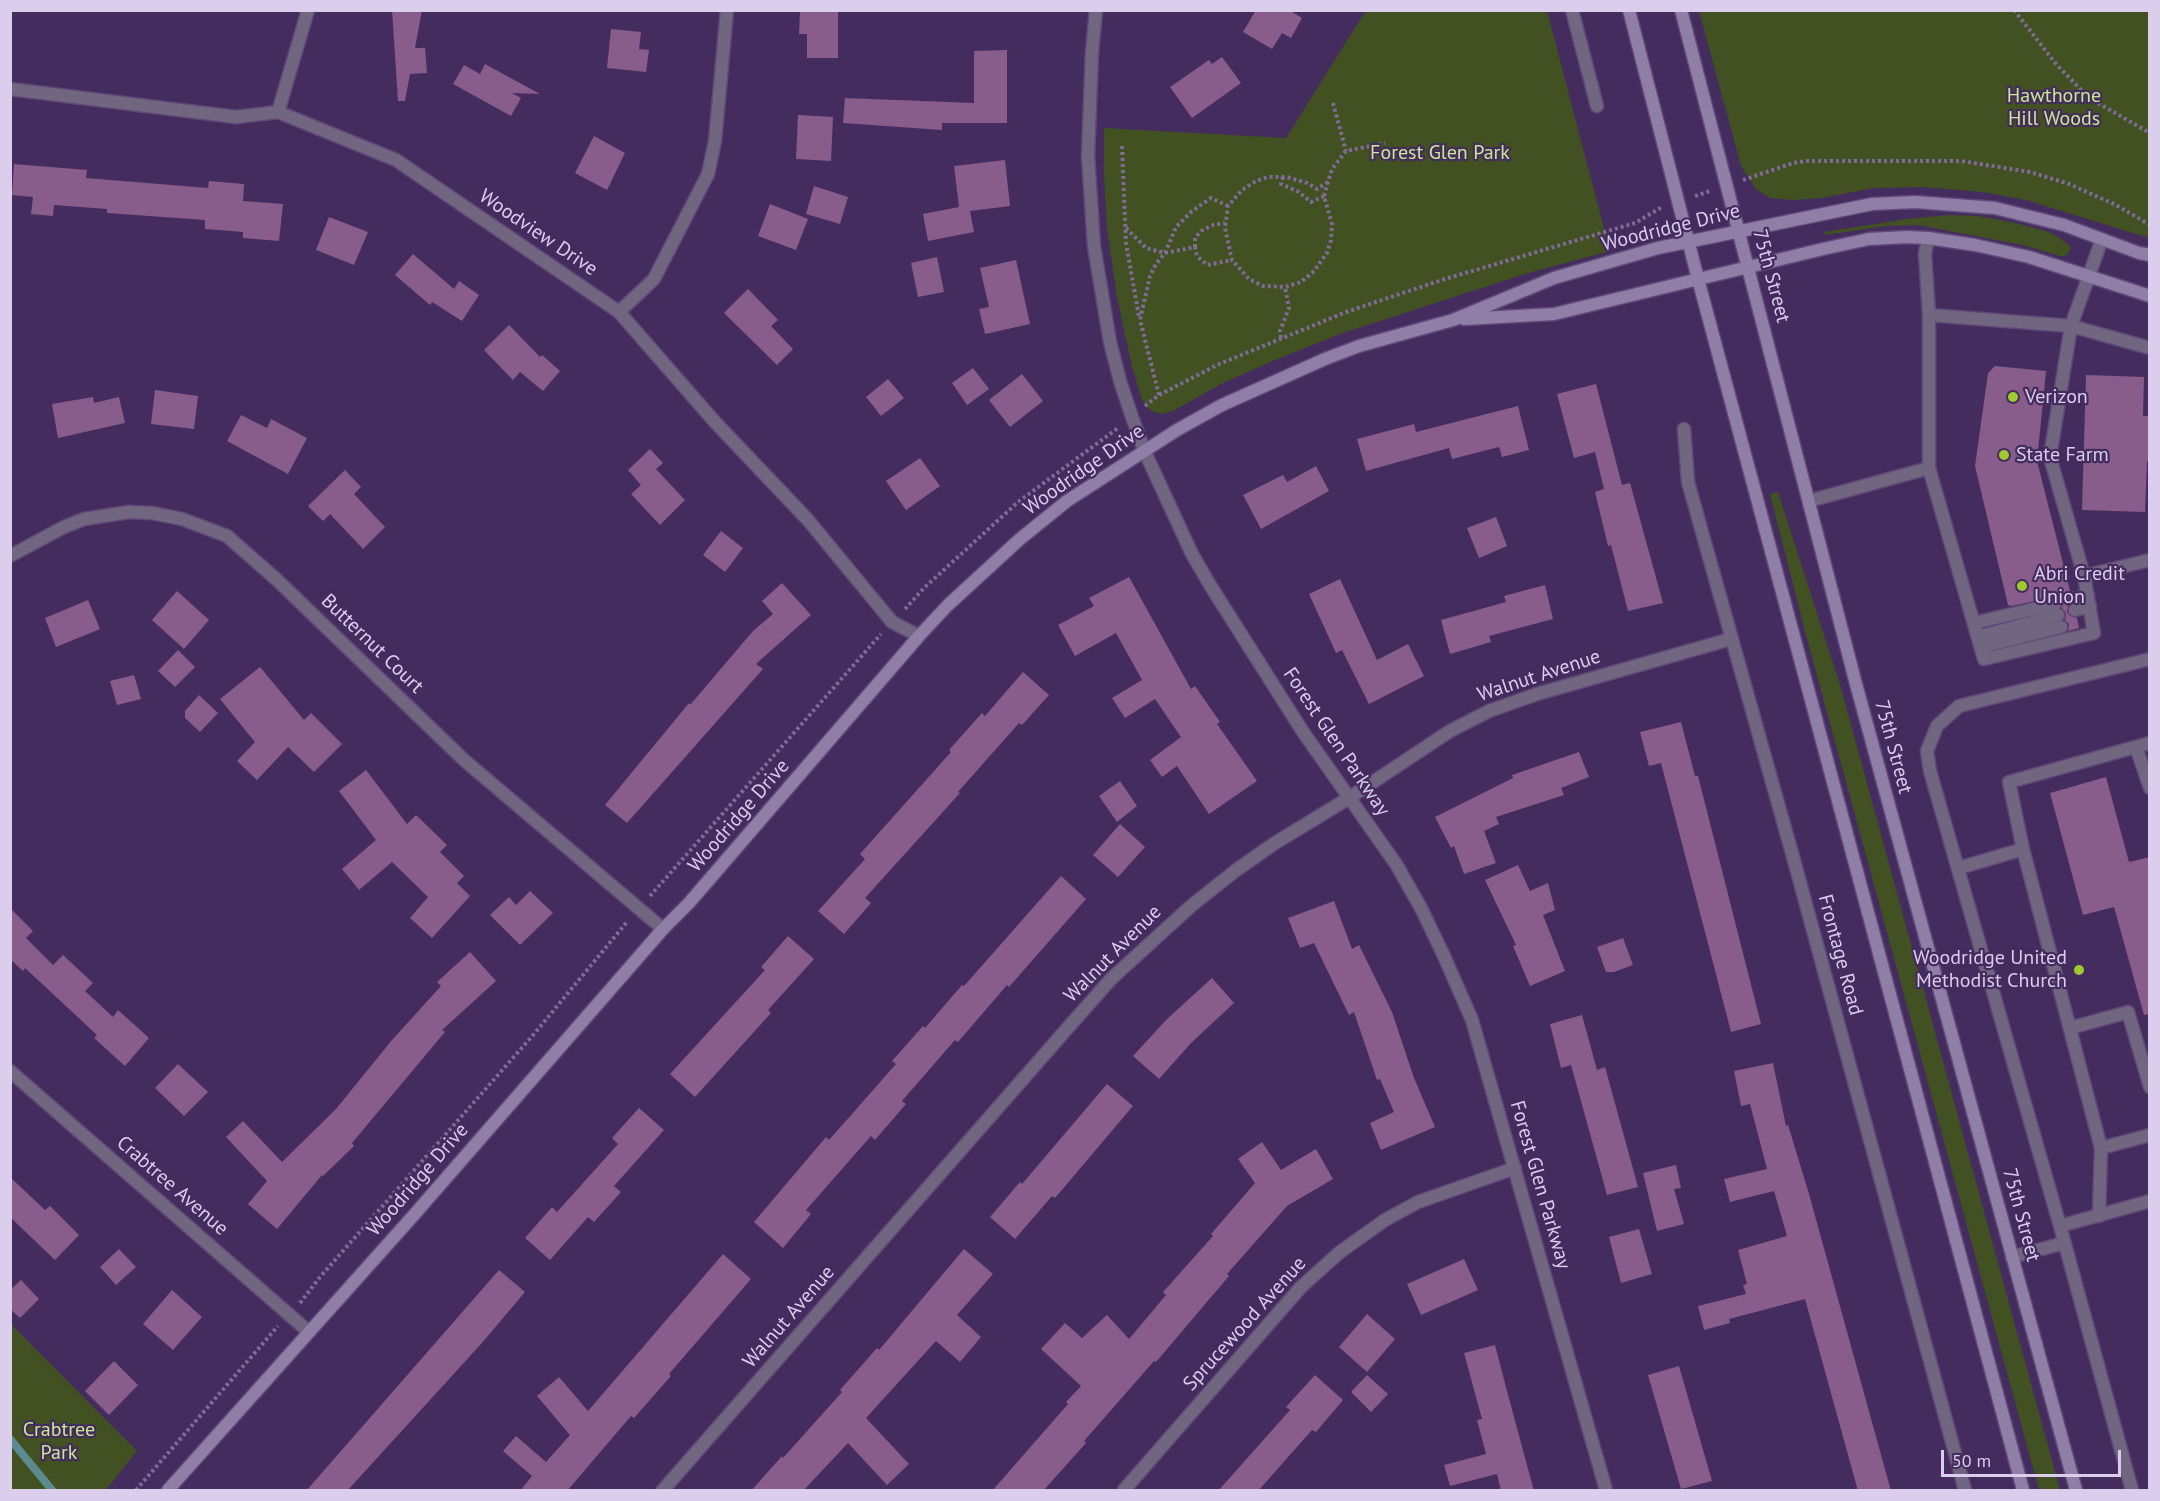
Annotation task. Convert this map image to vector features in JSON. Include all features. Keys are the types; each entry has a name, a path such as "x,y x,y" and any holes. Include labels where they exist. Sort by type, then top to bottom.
{"street":[{"path":"278,112 308,10"},
{"path":"619,312 654,279 708,174 716,141 727,10"},
{"name":"Forest Glen Parkway","path":"1096,10 1088,156 1094,246 1110,342 1120,381 1144,450 1192,554 1303,732 1396,864 1421,908 1444,956 1472,1020 1606,1491"},
{"path":"1572,10 1597,106"},
{"path":"1629,10 1698,279 2023,1491"},
{"name":"75th Street","path":"1681,10 1856,684 2076,1491"},
{"name":"Woodview Drive","path":"10,89 236,117 278,112 396,160 619,312 714,421 807,520 892,622 919,636"},
{"name":"Woodridge Drive","path":"168,1491 413,1216 663,929 689,903 948,605 1020,539 1075,496 1144,450 1222,405 1325,359 1359,346 1454,320 1554,278 1658,248 1872,204 1915,202 2006,211 2064,225 2150,255"},
{"path":"1928,238 1925,254 1929,315 1929,468 1984,659 2094,633 2084,576 2050,457 2071,326 2103,239"},
{"name":"Woodridge Drive","path":"1454,320 1554,314 1869,239 1928,238 2029,257 2150,296"},
{"path":"1929,315 2071,326 2150,348"},
{"name":"Frontage Road","path":"1684,429 1688,482 1795,864 1965,1491"},
{"path":"1809,501 1929,468"},
{"name":"Butternut Court","path":"10,556 84,519 129,512 152,513 182,519 227,536 276,579 465,760 663,929"},
{"path":"2084,576 2150,560"},
{"path":"2074,605 2089,601"},
{"path":"1974,623 2058,615 1979,642"},
{"path":"2079,623 2092,620"},
{"name":"Walnut Avenue","path":"663,1491 1111,979 1176,918 1235,871 1275,843 1349,798 1450,730 1489,711 1537,694 1731,639"},
{"path":"2150,659 1959,706 1937,726 1927,750 1930,771 2060,1226 2150,1201"},
{"path":"2098,1215 2101,1148 2023,849 2009,782 2150,743"},
{"path":"2136,747 2150,788"},
{"path":"1959,868 2023,849"},
{"path":"2070,1028 2128,1012 2150,1087"},
{"name":"Crabtree Avenue","path":"10,1071 309,1332"},
{"path":"2101,1148 2150,1134"},
{"name":"Sprucewood Avenue","path":"1124,1491 1301,1287 1340,1252 1385,1220 1418,1202 1515,1168"},
{"name":"75th Street","path":"2060,1226 2064,1243"},
{"path":"2012,1257 2064,1243 2132,1491"}],"path":[{"path":"2014,10 2056,64 2089,98 2150,133"},
{"path":"1333,103 1346,151"},
{"path":"1328,182 1317,189 1307,183 1283,177 1268,177 1242,190 1228,206 1225,223 1232,260 1249,279 1263,286 1285,287 1301,282 1314,271 1328,253 1332,224 1324,196 1332,170 1346,151 1385,143"},
{"path":"1122,146 1125,228 1134,296 1159,395"},
{"path":"1402,293 1635,223 1658,208 1773,169 1807,161 1961,161 2030,172 2069,184 2116,205 2150,225"},
{"path":"1283,177 1281,184 1299,192 1311,202 1324,196"},
{"path":"1140,320 1150,276 1156,264 1165,254 1176,227 1192,211 1211,198 1228,206"},
{"path":"1225,223 1213,225 1201,231 1195,238 1195,247 1197,256 1207,265 1232,260"},
{"path":"1125,228 1146,248 1165,254 1195,247"},
{"path":"1281,338 1280,331 1289,308 1285,287"},
{"path":"651,895 880,636"},
{"path":"306,1296 320,1277 534,1034 627,923"},
{"path":"136,1491 262,1344"}],"green space":[{"name":"Forest Glen Park","path":"1366,10 1547,11 1610,251 1528,273 1340,334 1223,383 1173,411 1161,414 1151,411 1142,400 1132,367 1117,297 1107,228 1104,128 1286,138"},
{"name":"Hawthorne Hill Woods","path":"1699,11 2149,11 2149,238 2026,200 1982,192 1923,187 1873,188 1822,198 1792,200 1770,198 1756,189 1741,166"},
{"path":"1949,215 1978,216 2046,231 2071,248 2065,256 2060,256 2023,245 1917,225 1886,226 1825,235 1824,232"},
{"path":"1778,492 1841,688 2060,1490 2039,1490 1806,635 1770,494"},
{"name":"Crabtree Park","path":"11,1324 137,1451 106,1490 11,1490"}],"building":[{"path":"392,10 422,10 415,48 425,48 427,73 410,74 405,101 398,101"},
{"path":"1256,10 1289,10 1302,18 1291,38 1282,33 1272,49 1243,32"},
{"path":"800,12 838,12 838,58 807,58 807,34 799,34"},
{"path":"611,29 641,32 639,49 649,50 646,72 607,68"},
{"path":"1007,50 1007,123 942,123 942,130 843,123 845,98 974,103 974,51"},
{"path":"1222,57 1241,83 1192,118 1170,87 1209,60 1212,64"},
{"path":"485,64 540,94 512,93 521,98 511,116 453,84 464,65 480,74"},
{"path":"798,115 833,117 831,161 796,159"},
{"path":"594,136 625,153 607,190 575,173"},
{"path":"1005,160 1010,206 970,211 974,232 928,241 923,214 959,207 954,166"},
{"path":"14,164 87,170 86,178 208,188 209,181 244,184 243,201 283,204 279,241 243,238 243,232 205,229 205,220 107,213 107,209 54,205 53,216 31,214 33,197 12,195"},
{"path":"814,186 848,197 840,224 806,214"},
{"path":"770,204 808,219 796,250 758,236"},
{"path":"329,217 368,232 354,265 316,250"},
{"path":"413,254 454,289 459,281 479,295 462,321 432,302 430,305 395,275"},
{"path":"937,257 944,292 918,297 911,263"},
{"path":"1016,260 1030,324 985,334 979,309 989,307 980,268"},
{"path":"748,289 778,320 771,326 793,349 777,365 724,313"},
{"path":"509,325 540,357 542,355 560,371 543,391 520,372 513,380 484,350"},
{"path":"1995,366 2046,371 2037,461 2070,591 2064,596 2064,602 2068,606 2069,615 2077,618 2079,628 2068,631 2069,624 2065,620 2063,602 2058,596 2008,605 1975,466 1988,373"},
{"path":"973,368 989,389 967,405 952,383"},
{"path":"1022,374 1043,401 1010,427 989,400"},
{"path":"2086,375 2144,377 2143,416 2150,416 2150,461 2147,462 2145,512 2082,510"},
{"path":"888,379 904,398 881,416 866,397"},
{"path":"1596,384 1622,485 1630,483 1663,603 1628,611 1611,545 1608,546 1595,492 1604,489 1595,452 1574,458 1557,394"},
{"path":"155,390 198,396 194,429 151,424"},
{"path":"93,397 94,403 119,397 125,423 58,438 52,404"},
{"path":"1518,406 1529,450 1502,457 1499,447 1452,459 1449,448 1366,471 1357,439 1414,424 1416,432"},
{"path":"241,415 267,428 271,419 307,438 288,474 227,441"},
{"path":"650,449 663,463 656,469 685,500 660,525 631,494 641,485 628,470"},
{"path":"920,458 940,486 906,510 886,481"},
{"path":"1316,466 1329,491 1261,529 1243,495 1283,475 1287,482"},
{"path":"345,470 361,487 354,494 385,527 363,549 330,514 323,521 308,506"},
{"path":"1496,517 1507,546 1479,558 1467,528"},
{"path":"721,531 743,548 725,572 703,555"},
{"path":"1129,577 1191,689 1195,686 1220,722 1217,724 1257,781 1209,814 1177,766 1162,777 1150,760 1181,737 1155,699 1125,718 1112,698 1142,680 1116,633 1075,656 1058,625 1094,606 1089,598"},
{"path":"1340,579 1377,660 1408,644 1424,676 1369,704 1342,650 1336,653 1309,594"},
{"path":"782,583 811,615 756,664 763,669 627,823 605,805 689,703 690,705 753,631 773,614 762,601"},
{"path":"1545,585 1553,619 1489,636 1491,642 1450,654 1441,620 1506,602 1504,596"},
{"path":"177,591 209,620 184,649 152,620"},
{"path":"88,600 100,629 56,647 45,618"},
{"path":"178,650 195,667 175,687 158,671"},
{"path":"260,667 304,720 311,713 342,744 314,772 288,747 257,780 237,761 255,742 220,699"},
{"path":"1023,672 1049,695 1022,725 1019,723 958,792 960,793 865,898 871,903 844,934 818,911 865,859 860,854 951,752 949,750 982,713 985,716"},
{"path":"134,675 141,699 117,705 110,681"},
{"path":"199,695 218,713 200,732 185,718 185,711"},
{"path":"1681,722 1695,776 1698,776 1761,1024 1731,1032 1661,763 1649,766 1640,732"},
{"path":"1579,752 1589,777 1561,788 1564,795 1496,817 1499,824 1484,831 1496,863 1464,874 1454,846 1451,848 1435,817 1513,778 1512,775"},
{"path":"366,770 407,824 416,815 447,845 440,852 464,876 457,883 470,896 432,938 410,918 428,897 392,862 359,890 342,869 376,840 339,791"},
{"name":"Woodridge United Methodist Church","path":"2106,777 2129,862 2150,857 2150,1014 2144,1015 2114,907 2083,915 2050,793"},
{"path":"1120,781 1137,806 1117,822 1099,796"},
{"path":"1120,824 1145,847 1118,877 1093,855"},
{"path":"1518,865 1530,891 1548,883 1555,910 1543,915 1565,971 1530,986 1513,946 1516,945 1485,880"},
{"path":"1061,876 1086,899 958,1042 955,1040 902,1101 906,1104 875,1140 871,1136 806,1210 811,1214 783,1248 754,1222 826,1137 829,1140 896,1064 892,1061 923,1026 925,1028 962,985 964,986"},
{"path":"530,891 553,913 520,945 490,915 509,897 516,905"},
{"path":"1334,901 1352,949 1359,945 1392,1012 1414,1078 1435,1127 1381,1150 1370,1123 1394,1112 1380,1079 1377,1080 1354,1012 1349,1015 1314,943 1300,948 1288,918"},
{"path":"10,908 33,931 26,938 53,965 63,955 93,983 85,991 113,1017 118,1010 149,1038 125,1066 94,1038 97,1035 25,968 23,971 10,959"},
{"path":"788,936 814,959 768,1010 771,1013 695,1097 670,1074 765,970 761,967"},
{"path":"1623,938 1633,965 1614,972 1606,972 1597,947"},
{"path":"470,952 496,981 442,1030 445,1032 352,1143 354,1146 322,1175 277,1229 248,1204 267,1181 226,1137 243,1121 282,1162 336,1109 392,1040 441,986 437,982"},
{"path":"1212,978 1234,1003 1191,1043 1159,1079 1133,1056 1167,1019"},
{"path":"1582,1015 1597,1070 1605,1067 1638,1187 1607,1195 1571,1065 1561,1068 1550,1024"},
{"path":"1773,1063 1786,1126 1788,1125 1809,1194 1891,1491 1858,1491 1805,1299 1729,1319 1730,1323 1704,1330 1698,1306 1746,1294 1743,1285 1747,1284 1738,1250 1787,1236 1774,1191 1730,1202 1724,1179 1767,1169 1750,1104 1741,1106 1734,1071"},
{"path":"178,1064 208,1092 184,1116 155,1088"},
{"path":"1107,1084 1133,1106 1055,1198 1052,1196 1015,1239 990,1217 1020,1182 1022,1184"},
{"path":"639,1108 664,1130 614,1186 621,1192 594,1222 588,1217 550,1260 525,1238 552,1207 557,1212 618,1144 612,1138"},
{"path":"1262,1142 1281,1170 1316,1149 1333,1179 1287,1206 1227,1274 1229,1276 1156,1362 1154,1361 1043,1491 992,1491 1081,1386 1041,1349 1065,1323 1082,1338 1107,1315 1129,1339 1166,1295 1163,1292 1213,1236 1211,1234 1255,1183 1238,1159"},
{"path":"1676,1165 1681,1188 1674,1189 1684,1224 1657,1231 1643,1173"},
{"path":"10,1177 45,1210 50,1206 79,1235 55,1260 10,1217"},
{"path":"1639,1229 1652,1274 1621,1283 1609,1237"},
{"path":"119,1249 136,1267 116,1285 100,1267"},
{"path":"964,1249 993,1274 957,1315 981,1337 960,1362 936,1341 866,1418 909,1464 887,1485 848,1443 803,1491 751,1491 842,1392 840,1390 877,1348 879,1350"},
{"path":"723,1254 751,1279 669,1374 671,1376 634,1418 631,1416 567,1491 520,1491 532,1476 503,1451 516,1436 546,1462 570,1435 537,1396 559,1377 588,1411"},
{"path":"1464,1259 1478,1290 1421,1315 1407,1284"},
{"path":"499,1270 525,1292 481,1344 347,1491 306,1491"},
{"path":"21,1280 39,1299 20,1318 10,1309 10,1290"},
{"path":"172,1290 202,1317 173,1350 143,1324"},
{"path":"1367,1314 1395,1339 1367,1372 1339,1347"},
{"path":"1495,1345 1534,1491 1501,1491 1497,1474 1450,1486 1444,1465 1486,1454 1477,1420 1482,1419 1464,1353"},
{"path":"114,1361 138,1385 109,1415 85,1391"},
{"path":"1679,1366 1712,1481 1681,1489 1648,1375"},
{"path":"1315,1375 1343,1400 1316,1432 1312,1430 1258,1491 1218,1491 1290,1410 1286,1407"},
{"path":"1367,1375 1388,1394 1371,1412 1351,1392"}],"waterway":[{"path":"10,1439 52,1490"}],"place":[{"name":"Verizon","path":"2013,397"},
{"name":"State Farm","path":"2004,455"},
{"name":"Abri Credit Union","path":"2022,586"},
{"name":"Woodridge United Methodist Church","path":"2079,970"}]}
